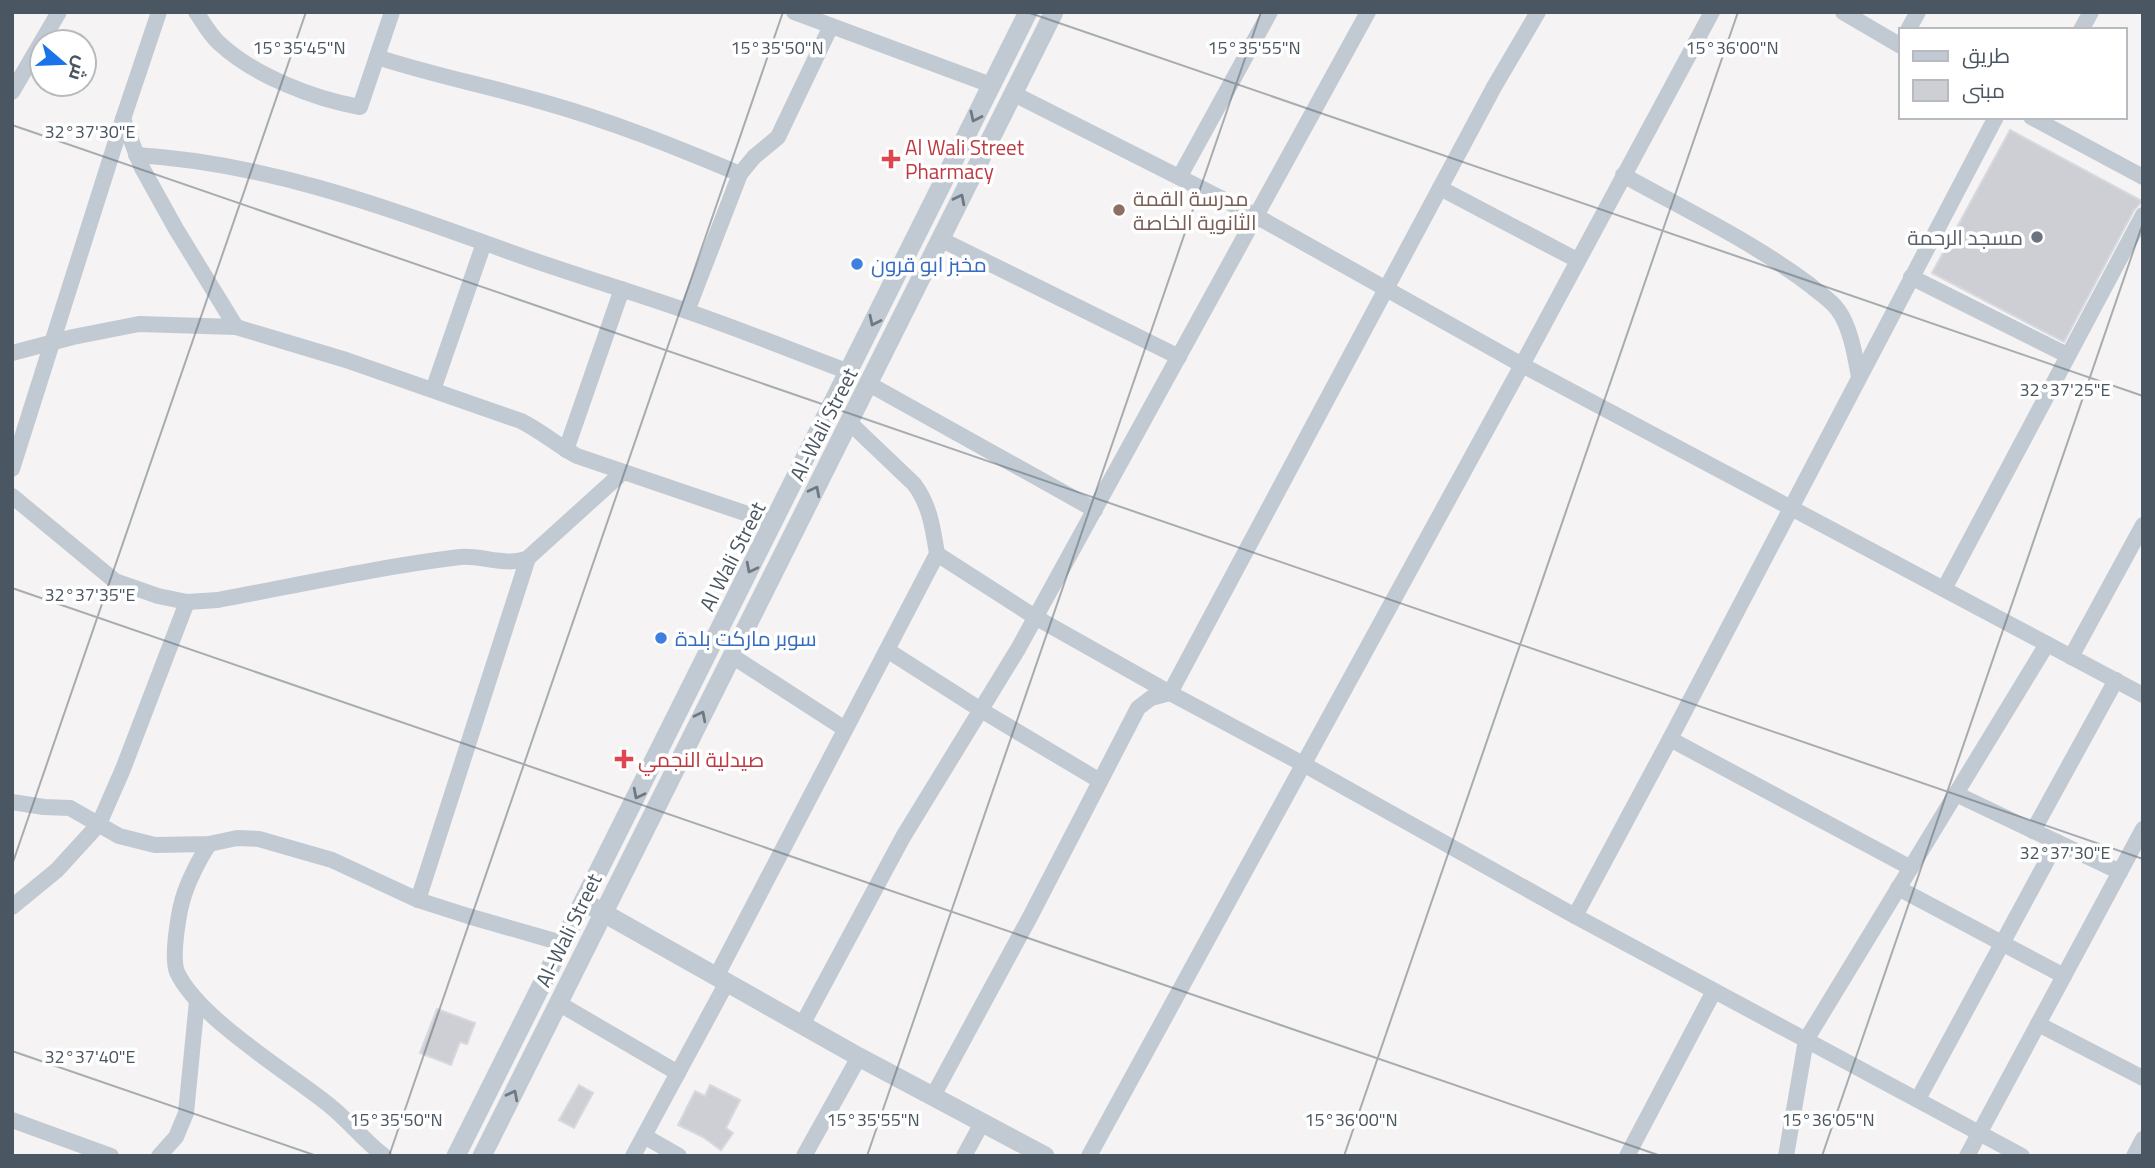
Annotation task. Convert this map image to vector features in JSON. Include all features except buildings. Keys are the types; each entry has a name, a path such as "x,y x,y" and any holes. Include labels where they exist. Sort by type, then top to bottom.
{"street":[{"path":"12,92 59,12"},
{"path":"12,469 122,119 159,12"},
{"path":"197,12 217,42 277,82 360,107 392,12"},
{"path":"794,12 991,85"},
{"name":"Al Wali Street","path":"456,1156 1028,12"},
{"name":"Al-Wali Street","path":"482,1156 1054,12"},
{"path":"1180,176 1269,12"},
{"path":"933,1096 1138,708 1151,698 1170,693 1494,87 1538,12"},
{"path":"1089,1156 1712,12"},
{"path":"1843,12 1899,44"},
{"path":"1909,28 1917,12"},
{"path":"2082,28 2091,12"},
{"path":"802,1025 903,837 981,710 1095,510 1363,14"},
{"path":"687,311 740,174 754,157 778,137 831,26"},
{"path":"377,57 423,72 543,102 652,136 740,174"},
{"path":"1013,94 1256,216 1522,365 2143,695"},
{"path":"122,119 136,155 176,229 236,327"},
{"path":"1574,916 1670,739 1995,119"},
{"path":"2035,119 2143,177"},
{"path":"136,155 181,157 284,177 404,213 484,243 687,311 849,372"},
{"path":"1623,175 1787,268 1831,302 1840,311 1854,352 1859,377"},
{"path":"1440,188 1577,260"},
{"path":"1944,589 2143,215"},
{"path":"940,239 1179,357"},
{"path":"433,390 484,243"},
{"path":"1911,277 2067,355"},
{"path":"566,450 622,289"},
{"path":"12,353 139,324 236,327 346,360 521,421 541,431 577,456 774,523"},
{"path":"869,384 1095,510"},
{"path":"633,1156 678,1073 845,729 937,554 932,521 922,495 914,484 849,422"},
{"path":"12,496 115,581 158,596 187,602 218,600 411,563 451,558 519,562 528,558 623,472"},
{"path":"2071,657 2143,525"},
{"path":"937,554 1035,617 1170,693 1303,764 1574,916 2022,1156"},
{"path":"418,900 528,558"},
{"path":"12,907 57,870 99,824 187,602"},
{"path":"1786,1156 1806,1040 2047,644"},
{"path":"887,650 1100,781"},
{"path":"732,656 845,729"},
{"path":"2034,831 2116,680"},
{"path":"1670,739 1911,868"},
{"path":"1956,794 2120,872"},
{"path":"12,802 71,808 119,836 155,845 209,844 237,838 259,839 332,860 418,900 562,943"},
{"path":"1967,1156 2143,829"},
{"path":"1918,1100 2057,842"},
{"path":"209,844 194,868 184,895 176,945 176,970 197,1001 241,1039 332,1107 384,1156"},
{"path":"1898,888 2064,976"},
{"path":"583,902 859,1057 1045,1156"},
{"path":"1627,1156 1714,991"},
{"path":"159,1156 176,1137 186,1113 197,1001"},
{"path":"558,1003 678,1073"},
{"path":"2038,1024 2143,1078"},
{"path":"804,1156 859,1057"},
{"path":"12,1120 111,1156"},
{"path":"964,1156 982,1123"},
{"path":"644,1136 679,1156"},
{"path":"2134,1156 2143,1139"}],"place":[{"name":"Al Wali Street Pharmacy","path":"891,159"},
{"name":"مدرسة القمة الثانوية الخاصة","path":"1119,210"},
{"name":"مسجد الرحمة","path":"2037,237"},
{"name":"مخبز ابو قرون","path":"857,264"},
{"name":"سوبر ماركت بلدة","path":"661,638"},
{"name":"صيدلية النجمي","path":"624,759"}]}
